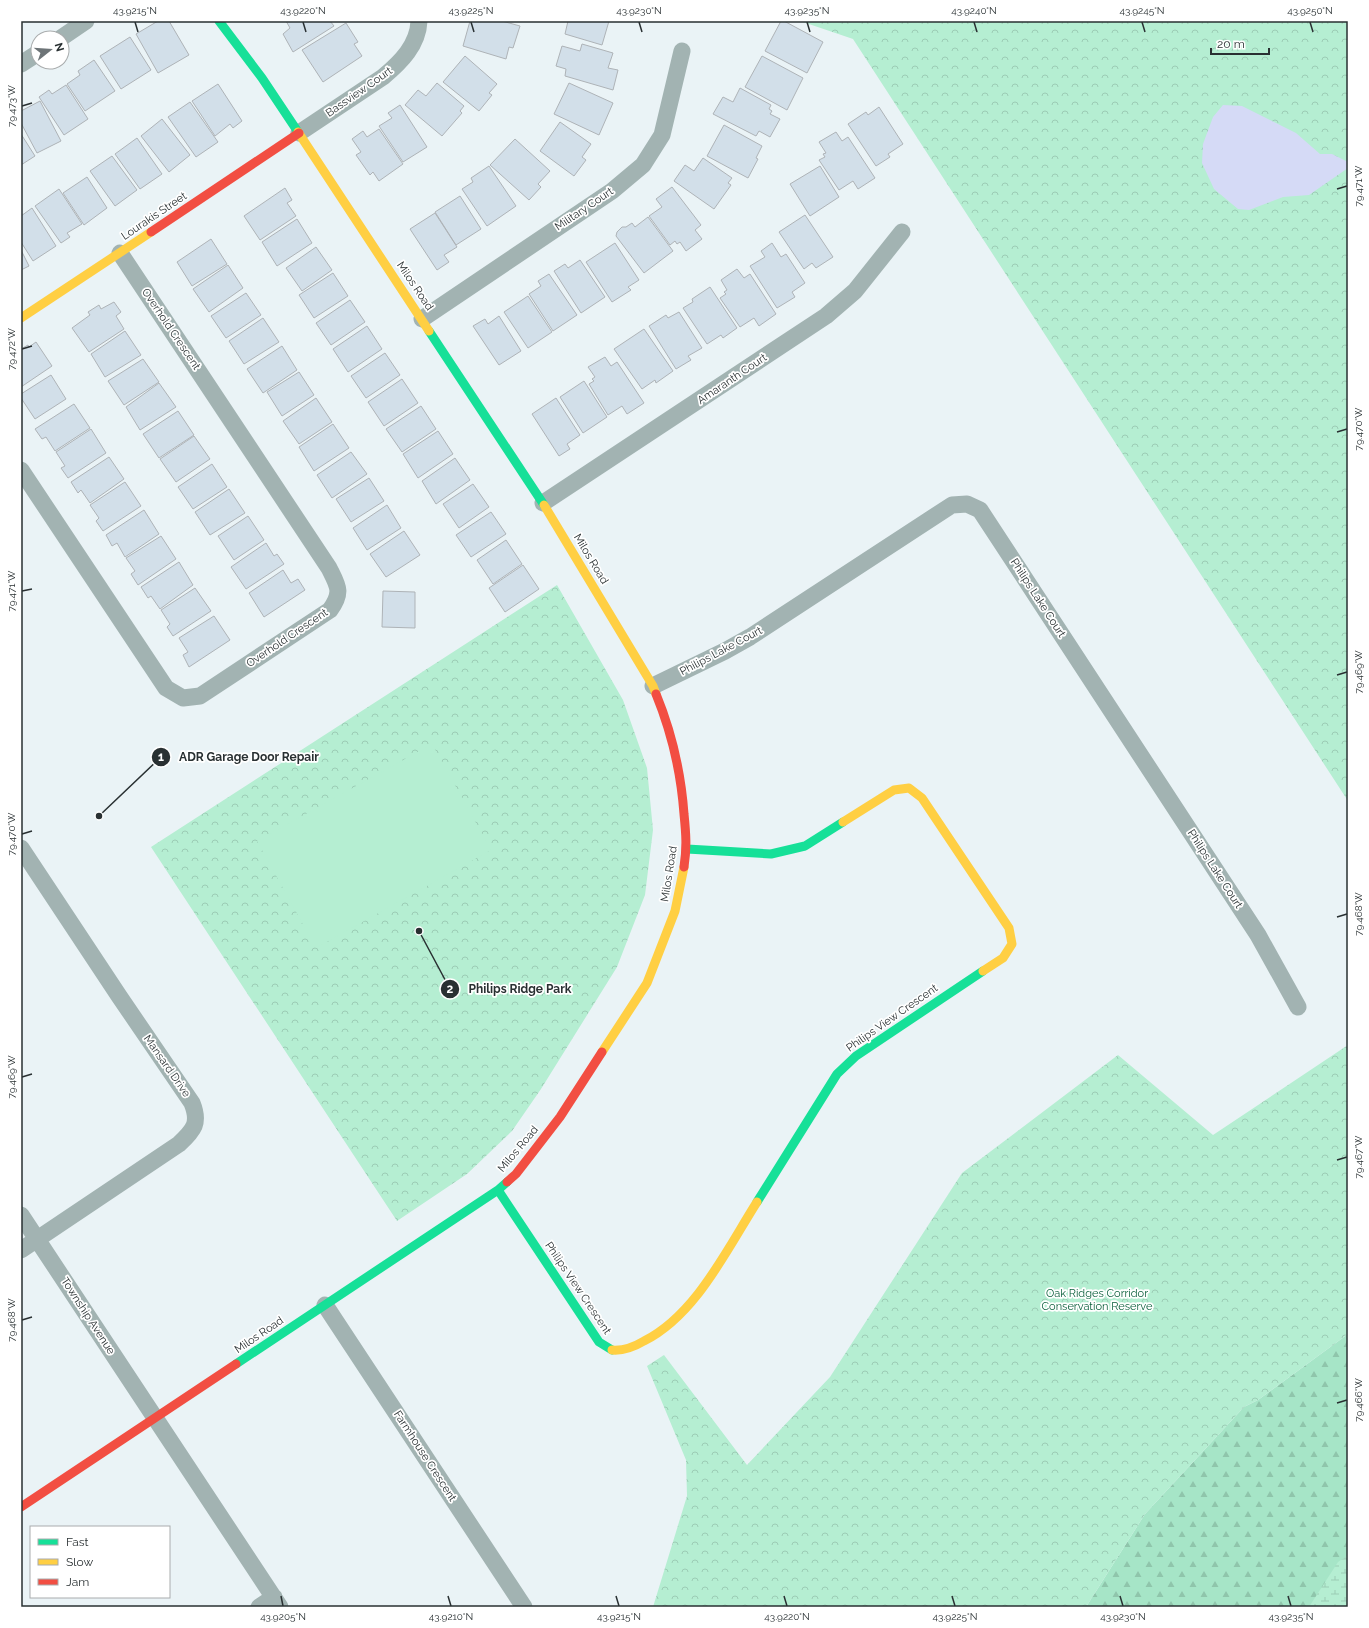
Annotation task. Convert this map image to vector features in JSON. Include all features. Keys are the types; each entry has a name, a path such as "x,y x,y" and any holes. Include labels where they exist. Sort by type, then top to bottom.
{"street":[{"path":"70,32 86,21"},
{"name":"Milos Road","path":"21,1507 498,1190 516,1174 560,1117 647,983 676,911 686,849 682,790 677,762 667,721 653,686 543,503 299,133 262,78 219,21"},
{"name":"Bassview Court","path":"299,133 383,77 395,67 414,43 419,21"},
{"name":"Military Court","path":"422,319 612,191 643,165 662,135 682,51"},
{"path":"21,64 30,58"},
{"name":"Lourakis Street","path":"21,318 299,133"},
{"name":"Amaranth Court","path":"543,503 826,316 855,291 902,232"},
{"name":"Overhold Crescent","path":"21,470 166,688 183,698 200,696 330,610 337,600 338,587 330,568 120,253"},
{"name":"Philips Lake Court","path":"653,686 750,638 952,505 967,504 980,510 1258,935 1298,1006"},
{"name":"Philips View Crescent","path":"498,1190 599,1342 613,1350 630,1349 642,1343 676,1319 694,1300 837,1074 856,1056 1003,958 1012,944 1009,928 922,798 909,788 894,790 805,846 787,851 771,854 686,849"},
{"name":"Mansard Drive","path":"21,848 192,1103 196,1112 196,1123 188,1135 179,1144 21,1250"},
{"name":"Township Avenue","path":"21,1215 156,1418"},
{"name":"Farmhouse Crescent","path":"325,1305 524,1607"},
{"path":"156,1418 277,1602 259,1607"}],"green space":[{"path":"800,21 1348,21 1348,801 853,39"},
{"path":"557,585 623,700 647,768 653,830 645,895 617,967 541,1089 512,1131 467,1174 397,1221 151,847"},
{"path":"432,744 491,850 316,948 257,841"},
{"name":"Oak Ridges Corridor Conservation Reserve","path":"1348,1045 1348,1334 1258,1400 1244,1407 1145,1514 1086,1607 653,1607 687,1496 686,1460 647,1366 664,1355 747,1465 830,1377 962,1173 1118,1055 1213,1135"},
{"path":"1348,1334 1348,1607 1086,1607 1145,1514 1244,1407 1258,1400"},
{"path":"1348,1555 1348,1607 1309,1607 1338,1562"}],"water":[{"path":"1223,105 1242,106 1296,133 1320,154 1332,154 1348,162 1348,168 1309,195 1283,197 1249,210 1238,209 1214,189 1202,163 1203,144 1213,117"}],"building":[{"path":"158,21 169,21 189,55 158,73 136,34"},
{"path":"286,21 330,21 334,26 293,52 283,34 290,28"},
{"path":"470,21 502,21 520,26 513,48 509,47 506,59 463,46"},
{"path":"568,21 609,21 602,45 565,34"},
{"path":"781,21 784,21 823,42 807,73 765,51"},
{"path":"346,23 358,42 354,44 362,56 323,82 302,50"},
{"path":"130,37 151,70 121,89 100,56"},
{"path":"582,44 613,53 608,68 618,70 613,90 565,76 566,69 556,66 562,46 580,51"},
{"path":"465,56 497,84 489,93 492,95 479,111 443,82"},
{"path":"762,56 803,78 787,110 745,87"},
{"path":"94,60 115,91 85,111 67,84 80,75 78,71"},
{"path":"437,83 464,106 460,111 462,113 442,136 405,105 418,90 426,96"},
{"path":"569,83 613,103 599,135 554,114"},
{"path":"218,84 242,121 233,128 230,124 215,136 192,101"},
{"path":"66,85 88,119 64,135 39,97 49,90 52,94"},
{"path":"740,88 771,105 769,109 772,111 770,114 780,119 770,137 759,131 756,136 713,114 723,97 733,102"},
{"path":"40,101 61,141 37,153 21,123 21,111"},
{"path":"190,102 218,142 196,157 168,117"},
{"path":"400,105 427,147 403,162 379,126 392,118 388,113"},
{"path":"879,107 903,144 888,154 890,157 876,166 848,124 866,112 868,115"},
{"path":"162,119 190,155 169,172 141,136"},
{"path":"560,122 591,144 582,157 586,160 574,176 540,151"},
{"path":"724,125 762,146 756,158 758,159 748,178 707,156"},
{"path":"379,129 403,164 379,181 373,172 370,175 356,155 361,152 352,139 363,131 367,137"},
{"path":"836,132 842,141 848,137 875,178 858,189 853,181 839,190 819,160 825,157 823,154 826,153 819,142"},
{"path":"21,134 35,156 21,165"},
{"path":"137,138 162,174 140,189 115,154"},
{"path":"515,139 550,171 538,184 541,187 529,200 490,165"},
{"path":"112,156 137,190 115,206 90,171"},
{"path":"703,158 732,178 728,183 731,185 714,209 674,181 685,165 694,171"},
{"path":"489,166 516,206 487,226 462,189 473,182 471,178"},
{"path":"820,166 839,197 810,216 790,184"},
{"path":"87,177 107,208 84,225 63,193"},
{"path":"672,187 701,225 695,230 702,239 686,251 680,242 677,244 675,241 670,245 649,216 662,207 656,199"},
{"path":"285,188 292,200 287,203 296,216 260,240 244,216"},
{"path":"59,189 82,224 67,233 70,237 61,243 35,206"},
{"path":"460,196 481,229 456,245 435,212"},
{"path":"32,208 56,246 33,261 21,242 21,216"},
{"path":"435,213 457,247 444,255 449,262 437,270 410,229"},
{"path":"805,215 833,257 816,268 812,263 804,269 779,232"},
{"path":"648,217 673,251 644,273 616,236 617,232 622,227 626,227 632,223 635,227"},
{"path":"297,219 312,243 277,266 262,242"},
{"path":"211,239 227,264 192,286 177,262"},
{"path":"615,243 639,280 628,287 631,290 612,302 586,262"},
{"path":"772,243 781,257 786,254 805,283 792,292 795,297 777,308 750,266 765,257 761,251"},
{"path":"316,247 332,270 302,291 286,268"},
{"path":"21,250 29,266 21,270"},
{"path":"580,260 605,297 581,313 554,271 565,264 568,268"},
{"path":"228,265 243,288 209,312 193,289"},
{"path":"737,269 744,278 750,274 776,314 759,326 754,318 740,327 720,298 726,294 724,292 727,290 721,280"},
{"path":"333,273 348,296 314,318 299,295"},
{"path":"549,274 577,315 553,331 529,294 541,286 538,281"},
{"path":"710,287 737,328 723,338 721,335 707,344 683,308 693,302 692,299"},
{"path":"246,293 261,315 226,338 211,316"},
{"path":"528,296 552,332 528,348 504,312"},
{"path":"350,300 365,322 331,345 316,323"},
{"path":"114,302 121,312 116,316 124,329 89,352 72,328 90,315 88,312 99,305 101,309"},
{"path":"679,312 702,348 688,356 691,360 676,369 649,326 666,315 668,318"},
{"path":"499,316 521,351 499,365 473,326 485,319 488,324"},
{"path":"263,318 279,342 244,364 229,341"},
{"path":"367,326 382,349 348,372 333,349"},
{"path":"644,329 673,371 656,383 655,380 642,389 614,349"},
{"path":"125,331 141,355 105,377 91,354"},
{"path":"36,342 52,366 21,387 21,349 28,345 29,347"},
{"path":"282,346 297,370 263,393 247,369"},
{"path":"385,353 400,375 366,398 351,376"},
{"path":"605,357 611,366 617,362 644,403 627,414 622,406 608,415 589,384 594,381 592,379 595,377 588,367"},
{"path":"143,359 159,382 124,405 108,381"},
{"path":"299,372 314,395 282,416 267,392"},
{"path":"51,375 66,399 35,419 21,398 21,394"},
{"path":"402,379 418,403 384,426 368,402"},
{"path":"584,381 607,417 583,433 560,397"},
{"path":"159,383 176,407 140,430 126,407"},
{"path":"316,398 332,422 299,444 283,421"},
{"path":"556,398 580,435 567,444 570,449 559,456 532,414"},
{"path":"74,404 90,428 55,451 46,437 42,439 35,429"},
{"path":"421,406 436,429 402,452 386,429"},
{"path":"178,411 194,435 159,458 143,434"},
{"path":"333,424 349,448 314,471 299,447"},
{"path":"91,429 106,453 68,478 61,468 65,466 56,452"},
{"path":"438,431 453,454 418,478 403,454"},
{"path":"194,436 210,459 176,482 160,459"},
{"path":"351,452 367,474 332,498 317,475"},
{"path":"109,457 124,479 90,503 81,490 78,493 71,482"},
{"path":"455,458 470,480 436,504 422,481"},
{"path":"212,464 227,487 193,509 178,487"},
{"path":"369,478 384,501 351,522 336,499"},
{"path":"125,482 141,506 103,531 96,521 99,518 90,505"},
{"path":"473,484 489,507 459,528 443,504"},
{"path":"229,489 245,513 210,535 195,512"},
{"path":"387,505 401,528 367,550 353,528"},
{"path":"144,510 159,534 125,557 117,543 112,546 106,535"},
{"path":"491,512 506,534 471,557 456,535"},
{"path":"248,516 264,540 234,560 218,536"},
{"path":"404,531 420,555 386,577 370,554"},
{"path":"161,536 176,559 138,585 131,574 135,571 126,558"},
{"path":"506,540 522,564 493,584 477,560"},
{"path":"266,543 274,556 277,554 284,564 246,589 231,567"},
{"path":"179,562 193,585 160,609 151,596 148,598 141,587"},
{"path":"523,565 539,589 505,612 489,588"},
{"path":"283,570 291,583 298,579 305,590 264,617 249,593"},
{"path":"195,588 211,611 173,636 167,627 170,624 161,610"},
{"path":"383,591 415,592 415,628 382,627"},
{"path":"214,616 230,640 189,667 183,655 188,652 179,638"}],"traffic: fast":[{"path":"219,21 262,78 298,132"},
{"path":"429,331 544,505"},
{"path":"687,849 771,854 805,846 843,822"},
{"path":"757,1202 837,1074 856,1056 983,971"},
{"path":"236,1364 498,1190 507,1182"},
{"path":"498,1190 599,1342 612,1350"}],"traffic: slow":[{"path":"298,132 429,331"},
{"path":"21,318 151,232"},
{"path":"544,505 653,686 656,694"},
{"path":"843,822 894,790 909,788 922,798 1009,928 1012,944 1003,958 983,971"},
{"path":"602,1052 647,983 675,911 684,867"},
{"path":"612,1350 633,1347 663,1329 679,1315 695,1298 709,1279 757,1202"}],"traffic: jam":[{"path":"151,232 299,133"},
{"path":"656,694 667,723 681,783 686,834 684,867"},
{"path":"507,1182 516,1174 560,1117 602,1052"},
{"path":"21,1507 236,1364"}],"place":[{"name":"ADR Garage Door Repair","path":"99,816"},
{"name":"Philips Ridge Park","path":"419,931"}]}
